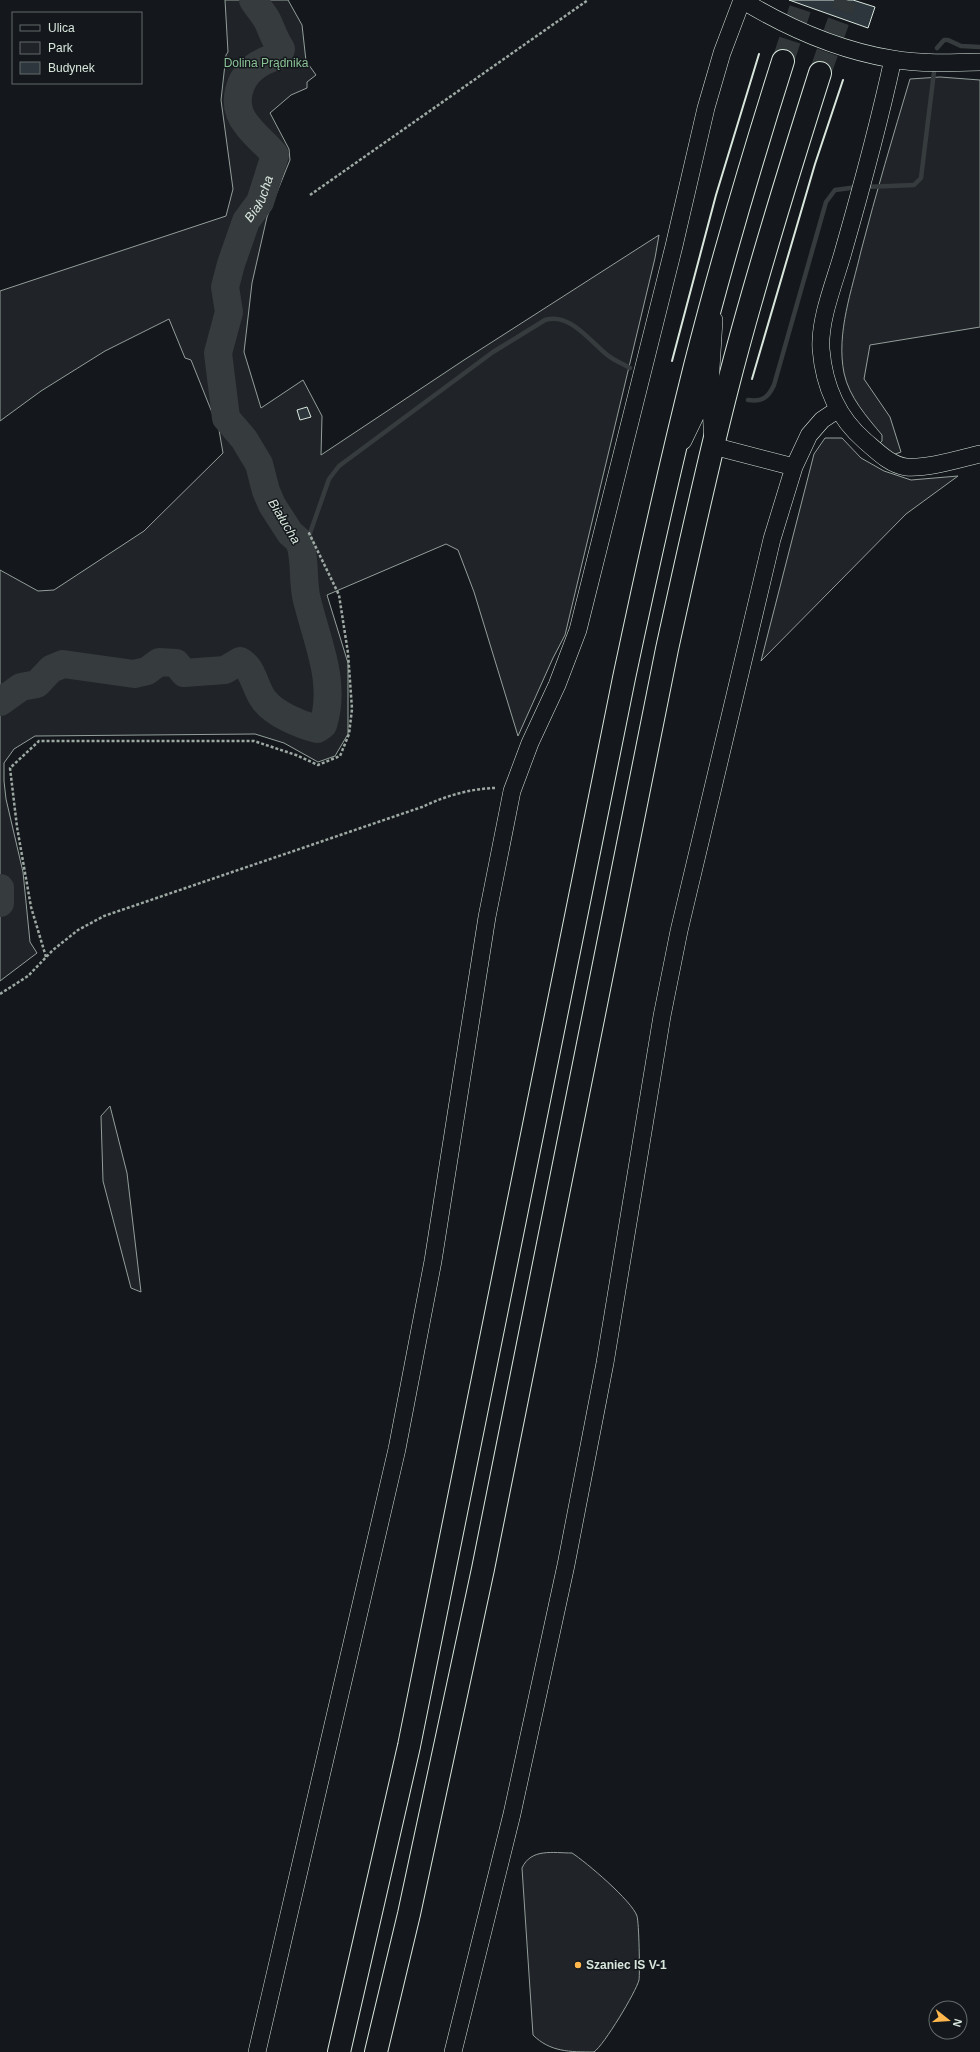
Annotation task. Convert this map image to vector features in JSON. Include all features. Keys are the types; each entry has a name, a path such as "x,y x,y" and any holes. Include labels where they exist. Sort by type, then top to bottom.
{"highway":[{"path":"339,2052 409,1746 624,678 671,466 715,292 783,62"},
{"path":"376,2052 409,1914 483,1569 667,649 713,446 750,303 820,73"}],"street":[{"path":"257,2052 397,1449 433,1261 487,917 512,791 530,743 557,684 578,630 674,246 706,108 722,54 742,0 775,18 826,41 893,59 931,62 980,62"},
{"path":"893,59 856,206 825,315 821,349 828,386 837,410 863,439 880,454 899,465 912,467 980,454"},
{"path":"715,292 710,385 713,446 794,467"},
{"path":"671,466 750,303"},
{"path":"453,2052 512,1814 566,1565 605,1363 662,1016 679,931 772,539 794,467 809,435 822,420 837,410"}],"path":[{"path":"310,195 588,0"},
{"path":"46,957 31,907 17,827 10,768 39,741 254,741 296,755 318,765 340,756 349,734 352,709 348,653 338,595 308,530"},
{"path":"0,994 28,976 46,957 78,930 104,916 422,808 434,802 480,788 499,788 512,791"}],"green space":[{"name":"Dolina Prądnika","path":"225,0 288,0 302,25 306,61 316,75 307,82 307,88 291,95 270,113 289,149 290,160 267,217 252,283 244,352 261,408 303,380 322,416 321,455 464,360 659,235 655,258 565,635 518,736 474,592 458,550 446,544 327,595 348,663 348,734 335,756 318,762 284,743 255,734 35,736 14,749 4,763 6,799 23,872 30,942 37,953 0,981 0,570 38,591 54,590 144,531 223,453 219,430 191,360 185,358 169,319 105,351 41,391 0,421 0,291 226,216 233,189 221,100 226,55 228,52"},
{"path":"940,77 980,80 980,327 870,345 864,379 890,417 901,452 890,456 879,444 882,441 882,435 859,406 846,382 842,358 843,327 867,229 910,79"},
{"path":"825,438 842,438 861,458 884,471 911,480 958,476 906,514 761,661 814,454"},
{"path":"110,1106 127,1173 141,1292 131,1288 103,1181 101,1116"},
{"path":"550,1852 572,1853 597,1873 627,1901 638,1920 639,1980 637,1986 619,2018 594,2052 577,2052 553,2048 546,2045 533,2035 522,1868 531,1857 537,1854"}],"building":[{"path":"789,0 853,0 875,7 868,28"},
{"path":"307,407 311,417 300,420 297,410"}],"waterway":[{"name":"Białucha","path":"0,702 21,687 37,684 51,669 63,664 134,674 147,671 159,662 176,663 184,673 225,670 240,661 248,668 264,700 274,710 296,722 317,729 323,725 327,709 328,692 324,660 306,596 301,547 299,541 290,533 272,505 266,491 259,464 244,439 226,418 218,353 229,312 225,287 231,264 246,221 260,202 275,155 250,129 242,117 239,109 239,92 241,84 246,76 259,64 279,55 281,49 275,39 267,19 253,0"},
{"path":"937,48 944,40 948,40 961,46 980,47"},
{"path":"865,187 914,185 921,178 934,72"},
{"path":"748,400 761,400 767,396 774,385 826,202 835,190 858,187"},
{"path":"303,553 329,479 339,466 493,352 545,320 562,320 571,324 586,335 609,356 630,368"},
{"name":"Białucha","path":"0,888 0,903"}],"tunnel":[{"path":"783,61 803,0"},
{"path":"820,73 846,0"}],"wall":[{"path":"672,361 716,195 759,54"},
{"path":"752,379 815,164 843,80"}],"place":[{"name":"Szaniec IS V-1","path":"578,1965"}]}
